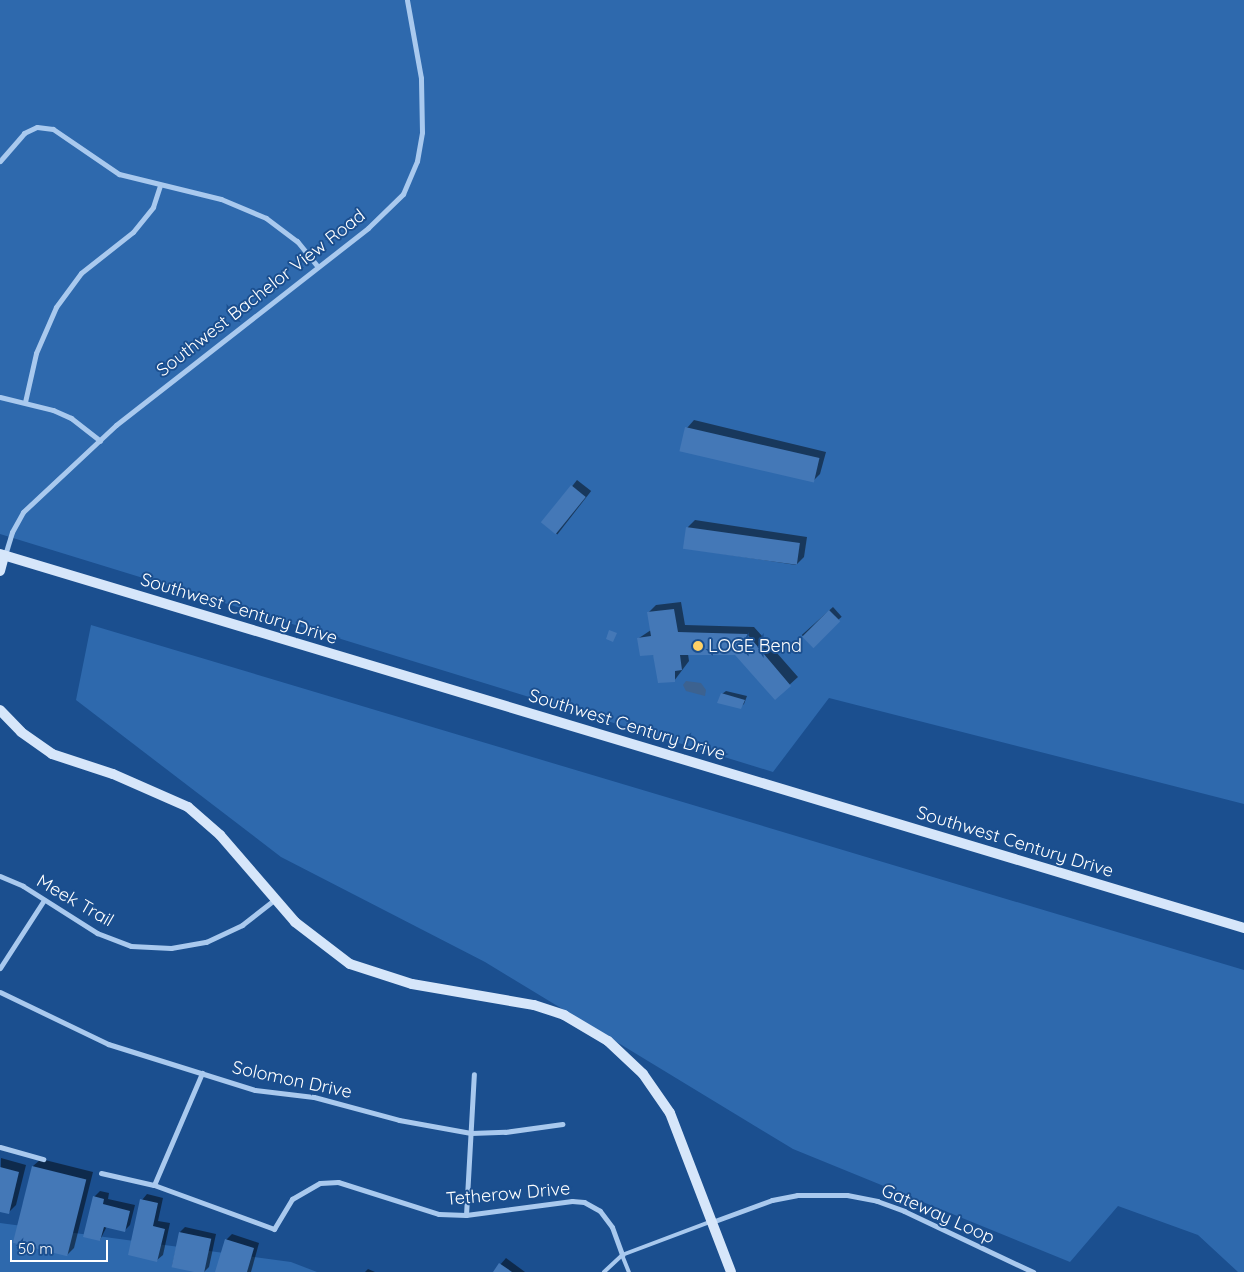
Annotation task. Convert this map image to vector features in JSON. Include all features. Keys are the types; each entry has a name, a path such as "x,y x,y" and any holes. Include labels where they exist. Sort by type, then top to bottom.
{"main road":[{"path":"0,571 2,555"},
{"name":"Southwest Century Drive","path":"2,555 1244,928"},
{"path":"0,710 21,732 52,754 121,777 188,807 220,835 274,900 319,944 350,964 412,984 534,1005 564,1015 608,1041 643,1074 670,1113 731,1272"}],"street":[{"name":"Southwest Bachelor View Road","path":"2,555 23,512 138,405 386,213 403,194 417,161 422,132 421,78 407,0"},
{"path":"0,161 24,133 37,127 53,129 119,174 160,186 221,200 266,218 297,241 318,267"},
{"path":"25,402 36,353 56,308 82,273 133,232 153,207 160,186"},
{"path":"0,397 25,402 71,418 100,441"},
{"name":"Meek Trail","path":"0,876 44,900 97,933 132,946 171,948 215,938 242,925 274,900"},
{"path":"0,968 44,900"},
{"name":"Solomon Drive","path":"0,992 108,1044 255,1090 314,1097 399,1120 471,1133 505,1132 562,1124"},
{"path":"154,1185 202,1074"},
{"path":"466,1215 474,1074"},
{"path":"0,1148 43,1159"},
{"name":"Tetherow Drive","path":"101,1172 154,1185 274,1229 292,1199 320,1183 338,1182 439,1214 466,1215 572,1201 584,1202 600,1211 612,1227 622,1255"},
{"name":"Gateway Loop","path":"712,1222 772,1200 822,1194 847,1195 877,1201 904,1211 1033,1272"}],"lane":[{"path":"604,1272 622,1255 712,1222"},
{"path":"622,1255 629,1272"}],"shaded area":[{"path":"0,0 1244,0 1244,804 829,698 773,772 0,534"},
{"path":"91,625 1244,970 1244,1272 1238,1272 1198,1235 1118,1206 1070,1262 793,1149 485,962 281,857 76,700"},
{"path":"686,681 701,683 706,690 705,696 686,691 683,685"},
{"path":"0,1223 291,1262 317,1272 0,1272"}],"building":[{"path":"685,427 819,458 814,482 679,451"},
{"path":"571,485 586,497 556,534 541,522"},
{"path":"686,527 800,543 797,565 683,549"},
{"name":"LOGE Bend","path":"674,609 678,632 747,634 791,686 775,700 735,655 680,655 682,670 675,671 675,682 658,683 653,655 640,656 637,638 651,636 647,612"},
{"name":"LOGE Bend","path":"829,610 840,621 813,648 802,637"},
{"path":"609,630 617,633 613,642 606,639"},
{"path":"721,693 745,700 741,709 717,703"},
{"path":"32,1166 86,1180 67,1256 13,1243"},
{"path":"0,1167 19,1172 9,1214 0,1212"},
{"path":"93,1196 104,1199 103,1204 130,1211 125,1232 104,1227 100,1241 83,1237"},
{"path":"140,1199 158,1203 153,1226 165,1229 157,1262 128,1255"},
{"path":"179,1232 211,1239 204,1272 172,1267"},
{"path":"225,1239 254,1248 247,1272 215,1272"},
{"path":"499,1263 512,1272 493,1272"}],"place":[{"name":"LOGE Bend","path":"698,646"}]}
